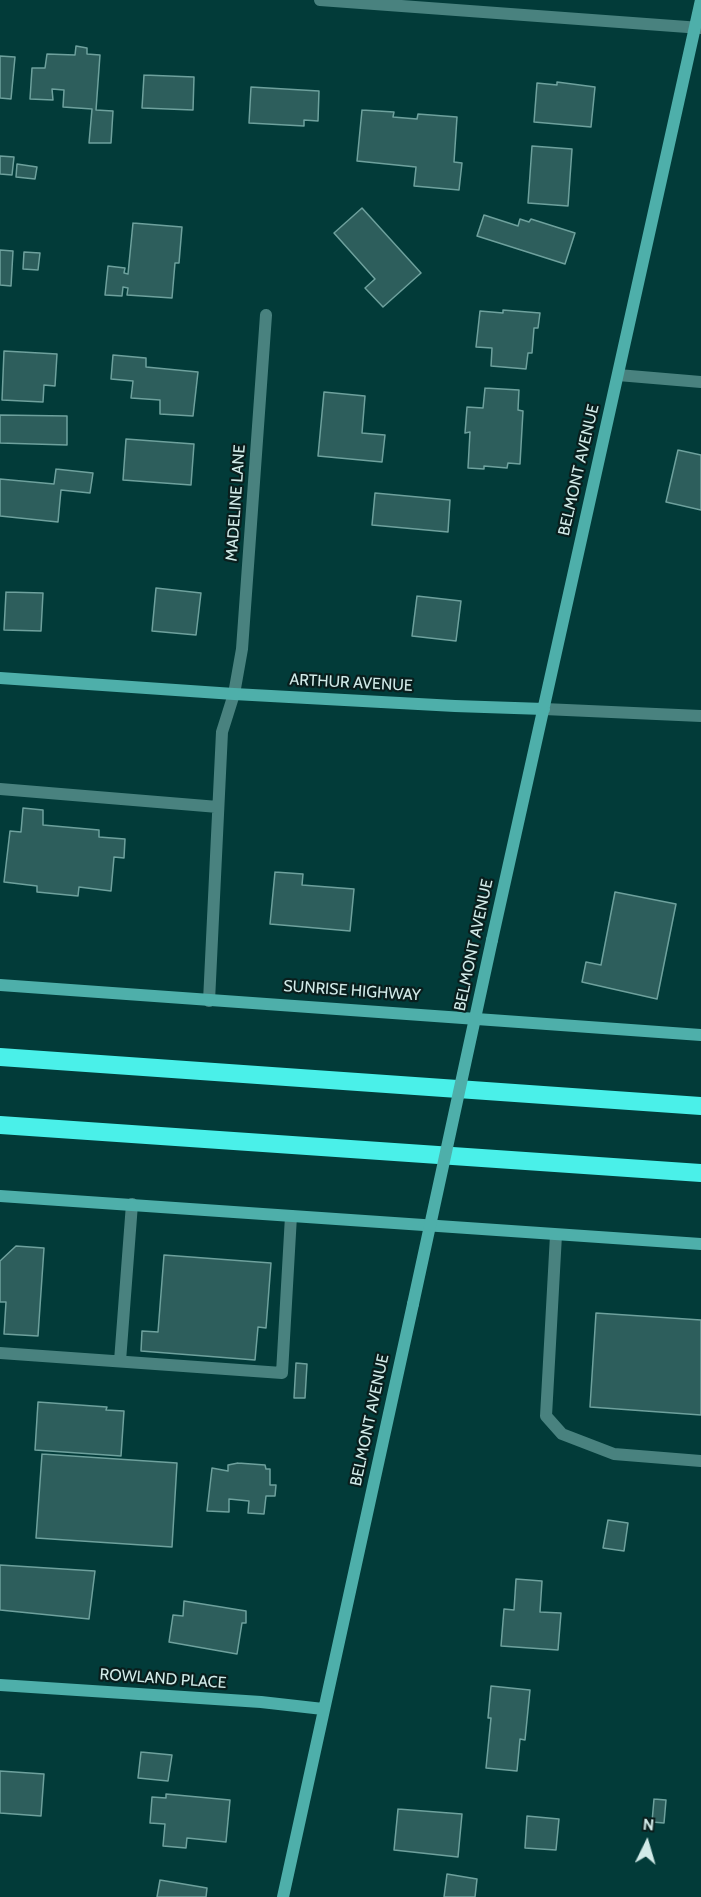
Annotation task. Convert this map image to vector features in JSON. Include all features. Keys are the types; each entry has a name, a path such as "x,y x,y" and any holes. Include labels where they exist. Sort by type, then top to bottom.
{"highway":[{"path":"0,1058 701,1106"},
{"path":"0,1125 701,1173"}],"main road":[{"name":"BELMONT AVENUE","path":"283,1897 492,940 698,28 701,0"},
{"name":"ARTHUR AVENUE","path":"0,678 454,706 544,709"},
{"name":"SUNRISE HIGHWAY","path":"0,985 701,1035"},
{"path":"0,1196 701,1244"},
{"name":"ROWLAND PLACE","path":"0,1685 261,1702 323,1709"}],"street":[{"path":"320,0 698,28"},
{"name":"MADELINE LANE","path":"209,1000 222,732 234,693 242,649 266,315"},
{"path":"618,375 701,382"},
{"name":"ARTHUR AVENUE","path":"544,709 701,717"},
{"path":"0,789 218,807"},
{"path":"120,1361 132,1204"},
{"path":"0,1353 282,1373 291,1216"},
{"path":"556,1235 546,1416 562,1434 614,1454 701,1461"}],"building":[{"path":"76,46 87,48 87,54 100,55 96,110 113,111 111,143 89,143 92,109 63,107 64,90 52,89 53,100 30,99 32,68 45,68 47,54 75,55"},
{"path":"0,56 15,57 11,99 0,98"},
{"path":"144,75 194,77 193,110 142,108"},
{"path":"557,82 595,87 591,127 534,122 537,83 557,85"},
{"path":"251,87 319,91 318,121 304,120 304,126 249,123"},
{"path":"362,110 394,112 393,117 417,119 418,114 457,117 454,162 462,163 459,190 414,186 416,167 357,161"},
{"path":"532,146 572,149 568,206 528,203"},
{"path":"0,156 14,157 12,175 0,174"},
{"path":"17,164 37,167 35,179 16,177"},
{"path":"362,208 421,273 383,307 365,288 375,279 334,233"},
{"path":"484,215 518,226 520,219 529,222 531,219 575,233 565,264 477,236"},
{"path":"133,223 182,227 179,263 175,263 172,298 127,295 128,288 123,287 122,296 105,295 108,266 125,268 124,273 128,274"},
{"path":"0,250 13,251 11,286 0,285"},
{"path":"24,252 40,253 38,270 23,269"},
{"path":"503,310 540,313 538,328 534,328 532,353 528,353 526,369 491,366 492,348 476,347 480,311 503,313"},
{"path":"4,351 57,354 55,386 44,385 43,402 2,400"},
{"path":"113,355 146,358 146,367 198,372 193,416 160,414 160,400 131,398 133,381 111,379"},
{"path":"485,388 519,390 518,410 523,411 520,464 508,463 507,468 484,466 484,469 468,468 470,432 465,433 467,407 483,408"},
{"path":"324,392 365,396 362,433 385,435 382,462 318,456"},
{"path":"0,415 67,416 67,445 0,443"},
{"path":"126,439 194,444 191,485 123,480"},
{"path":"678,450 701,455 701,510 666,502"},
{"path":"56,469 93,473 90,493 61,490 58,522 0,516 0,479 54,484"},
{"path":"375,493 450,500 448,532 372,525"},
{"path":"156,588 201,593 196,635 152,631"},
{"path":"6,592 43,593 41,631 4,630"},
{"path":"417,596 461,601 456,641 412,636"},
{"path":"23,808 43,810 43,825 99,830 99,837 125,839 124,858 114,857 111,891 79,887 78,896 37,892 37,886 4,882 10,831 21,832"},
{"path":"275,872 303,874 302,885 354,889 350,931 270,924"},
{"path":"615,892 676,904 657,999 582,982 586,962 601,965"},
{"path":"16,1246 44,1248 38,1336 4,1334 6,1302 0,1302 0,1261"},
{"path":"164,1255 271,1263 266,1328 258,1327 255,1360 141,1351 142,1331 158,1332"},
{"path":"596,1313 701,1320 701,1415 590,1407"},
{"path":"296,1363 307,1364 305,1398 294,1398"},
{"path":"38,1402 107,1407 106,1410 124,1411 121,1456 35,1450"},
{"path":"42,1454 177,1463 172,1547 36,1538"},
{"path":"238,1463 265,1465 266,1469 270,1469 270,1485 276,1485 275,1496 266,1496 264,1514 248,1513 249,1501 229,1499 229,1512 207,1511 212,1468 228,1471 228,1465"},
{"path":"608,1520 628,1523 624,1551 603,1548"},
{"path":"0,1565 95,1571 89,1619 0,1610"},
{"path":"516,1579 542,1581 540,1612 561,1613 558,1650 501,1646 504,1609 514,1610"},
{"path":"184,1601 246,1611 246,1623 242,1623 237,1654 169,1642 173,1615 183,1616"},
{"path":"491,1686 530,1690 525,1740 520,1739 517,1771 486,1768 491,1718 488,1718"},
{"path":"141,1752 172,1755 168,1781 138,1778"},
{"path":"0,1771 44,1774 41,1816 0,1813"},
{"path":"166,1794 230,1800 226,1842 187,1838 186,1848 163,1846 165,1824 150,1823 152,1797 166,1798"},
{"path":"654,1799 666,1800 664,1823 652,1822"},
{"path":"398,1809 462,1814 458,1857 394,1850"},
{"path":"527,1816 559,1819 556,1850 525,1848"},
{"path":"447,1874 477,1879 475,1897 444,1897"},
{"path":"160,1880 207,1888 206,1897 157,1897"}]}
